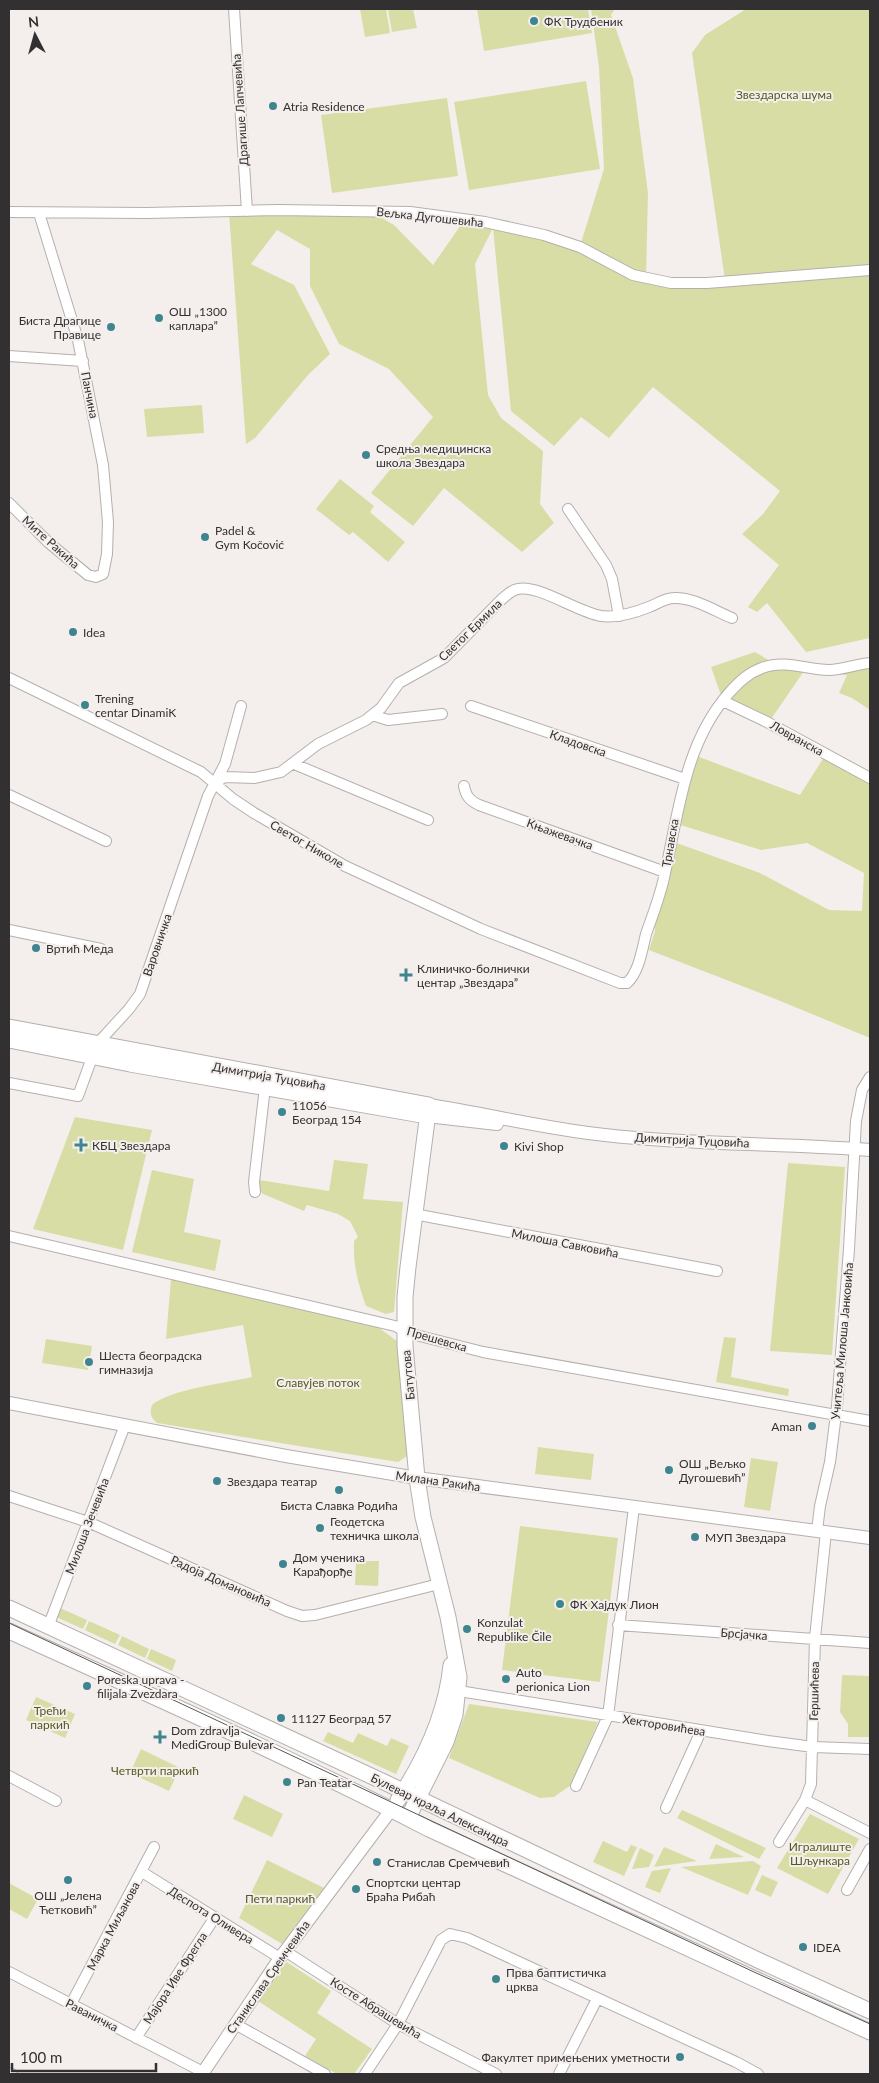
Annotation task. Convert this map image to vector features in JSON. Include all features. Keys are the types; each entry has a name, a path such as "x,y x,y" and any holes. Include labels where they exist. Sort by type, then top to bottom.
{"main road":[{"name":"Димитрија Туцовића","path":"9,1027 94,1050 264,1087 428,1110"},
{"name":"Димитрија Туцовића","path":"9,1040 94,1050 428,1110"},
{"name":"Батутова","path":"408,1818 446,1742 455,1715 460,1677 423,1517 417,1478 404,1330 406,1282 428,1110"},
{"name":"Булевар краља Александра","path":"9,1608 870,2011"},
{"name":"Булевар краља Александра","path":"9,1631 870,2032"},
{"name":"Батутова","path":"391,1810 423,1758 443,1709 449,1682 452,1643"}],"street":[{"name":"Драгише Лапчевића","path":"234,9 247,210"},
{"name":"Вељка Дугошевића","path":"9,212 38,214 247,210 410,212 485,222 565,241 634,274 671,282 707,284 870,270"},
{"name":"Панчина","path":"38,214 78,340 102,457 108,522 106,561 102,574 96,577"},
{"path":"9,356 83,361"},
{"name":"Мите Ракића","path":"9,503 49,542 88,574 96,577"},
{"path":"568,509 606,565 612,579 619,616"},
{"name":"Светог Ермила","path":"216,782 225,778 254,778 273,775 294,764 318,744 372,715 381,708 399,683 444,658 512,591 526,588 538,591 589,613 601,616 619,616 674,598 686,599 732,618"},
{"name":"Трнавска","path":"620,983 626,983 631,978 665,872 674,823 685,779 710,717 744,677 767,666 794,664 834,670 870,663"},
{"name":"Светог Николе","path":"9,678 194,768 216,782 233,798 254,813 345,866 488,932 620,983"},
{"name":"Ловранска","path":"723,701 765,720 870,778"},
{"name":"Варовничка","path":"9,1083 78,1096 94,1050 140,994 208,796 225,764 241,706"},
{"name":"Кладовска","path":"470,706 685,779"},
{"path":"372,715 388,720 442,714"},
{"path":"294,764 428,820"},
{"name":"Књажевачка","path":"464,786 470,801 478,805 665,872"},
{"path":"9,795 106,841"},
{"path":"9,930 101,949"},
{"name":"Учитеља Милоша Јанковића","path":"822,1532 820,1506 830,1462 836,1414 859,1102 862,1090 870,1077"},
{"path":"255,1192 254,1182 264,1087"},
{"name":"Димитрија Туцовића","path":"428,1110 510,1120 529,1125 645,1138 870,1150"},
{"name":"Милоша Савковића","path":"414,1214 717,1271"},
{"name":"Прешевска","path":"9,1236 395,1326 412,1334 483,1352 870,1421"},
{"name":"Милана Ракића","path":"9,1403 417,1478 870,1538"},
{"name":"Милоша Зечевића","path":"48,1627 125,1425"},
{"name":"Радоја Домановића","path":"9,1496 88,1522 302,1616 315,1615 439,1584"},
{"path":"576,1786 608,1716 634,1507"},
{"name":"Гершићева","path":"779,1842 805,1800 811,1784 815,1638 822,1532"},
{"name":"Брсјачка","path":"618,1625 870,1643"},
{"name":"Хекторовићева","path":"459,1691 702,1731 813,1747 870,1750"},
{"path":"666,1808 702,1731"},
{"path":"9,1776 56,1801"},
{"path":"805,1800 870,1833"},
{"name":"Станислава Сремчевића","path":"202,2073 283,1954 391,1810"},
{"name":"Марка Миљанова","path":"71,2004 154,1847"},
{"path":"847,1890 870,1849"},
{"name":"Деспота Оливера","path":"142,1872 215,1917 283,1954"},
{"name":"Мајора Иве Фрегла","path":"136,2038 215,1917"},
{"path":"365,2074 398,2024 441,1940 450,1934 462,1936 736,2062 758,2074"},
{"name":"Косте Абрашевића","path":"283,1954 398,2024 496,2074"},
{"name":"Раваничка","path":"9,1972 202,2073"},
{"path":"559,2074 597,1999"},
{"path":"236,2024 325,2074"}],"green space":[{"path":"360,9 386,9 390,33 365,37"},
{"path":"388,9 413,9 417,28 392,32"},
{"name":"ФК Трудбеник","path":"477,9 588,9 592,33 484,51"},
{"name":"Звездарска шума","path":"591,9 615,9 611,15 633,78 648,193 646,278 725,280 692,53 705,35 746,9 870,9 870,638 806,652 767,603 757,612 748,607 779,565 742,534 763,514 780,491 653,387 609,438 581,417 554,446 511,411 493,228 475,264 488,395 501,418 543,451 540,504 554,523 522,552 444,488 413,526 371,493 433,417 389,369 339,344 310,286 310,249 277,230 251,264 294,285 330,354 308,375 255,438 246,444 229,213 375,214 394,225 433,265 465,219 580,246 604,169 599,67"},
{"path":"586,81 600,169 469,190 454,102"},
{"path":"447,98 458,176 332,193 321,115"},
{"path":"202,405 204,433 147,437 144,409"},
{"path":"340,479 374,506 370,512 405,542 388,562 353,532 349,535 316,509"},
{"path":"755,652 777,665 827,670 870,663 870,710 852,698 839,693 847,675 804,671 769,722 870,778 870,1038 649,950 655,931 654,913 671,841 760,873 829,910 862,911 864,873 807,843 761,850 674,823 694,755 800,795 826,754 723,701 711,667"},
{"path":"75,1117 152,1130 123,1250 33,1229"},
{"path":"334,1160 368,1164 363,1199 403,1202 394,1312 386,1314 366,1306 355,1266 354,1241 358,1237 350,1221 338,1214 307,1205 304,1211 263,1194 259,1189 259,1180 329,1191"},
{"path":"788,1163 845,1167 832,1355 770,1351"},
{"path":"152,1170 194,1179 184,1232 221,1240 215,1271 132,1252"},
{"name":"Славујев поток","path":"171,1279 379,1328 397,1341 407,1456 398,1462 157,1423 152,1417 151,1410 152,1405 161,1399 199,1387 252,1377 243,1325 166,1339"},
{"path":"724,1337 736,1338 731,1377 789,1389 788,1396 716,1382"},
{"path":"46,1339 92,1346 88,1370 42,1363"},
{"path":"538,1447 594,1454 591,1480 535,1474"},
{"path":"751,1458 778,1462 770,1511 744,1507"},
{"name":"ФК Хајдук Лион","path":"520,1526 618,1538 600,1682 502,1670"},
{"path":"356,1561 379,1561 378,1586 355,1585"},
{"path":"60,1608 87,1620 83,1629 56,1617"},
{"path":"89,1621 120,1635 115,1644 85,1630"},
{"path":"122,1636 149,1649 145,1658 118,1645"},
{"path":"151,1649 176,1660 172,1671 147,1659"},
{"path":"842,1675 870,1676 870,1737 848,1737 848,1724 840,1712"},
{"name":"Трећи паркић","path":"36,1697 75,1714 65,1738 26,1720"},
{"path":"469,1704 598,1722 571,1785 554,1797 540,1798 449,1758"},
{"path":"328,1732 353,1743 358,1733 387,1746 391,1738 409,1746 396,1774 323,1741"},
{"name":"Четврти паркић","path":"141,1749 180,1768 169,1791 130,1773"},
{"path":"244,1795 283,1814 272,1837 233,1819"},
{"path":"682,1810 766,1848 759,1859 677,1818"},
{"name":"Игралиште Шљункара","path":"810,1814 859,1839 828,1894 777,1868"},
{"path":"603,1841 627,1852 631,1845 637,1847 624,1876 593,1862"},
{"path":"716,1844 744,1857 709,1859"},
{"path":"664,1847 697,1861 654,1867"},
{"path":"640,1848 654,1855 649,1867 632,1869"},
{"name":"Пети паркић","path":"267,1860 324,1888 282,1944 239,1918"},
{"path":"753,1861 761,1866 748,1895 681,1867"},
{"path":"671,1868 660,1893 645,1887 652,1871"},
{"path":"762,1875 778,1882 771,1897 755,1890"},
{"path":"9,1883 38,1899 27,1919 9,1909"},
{"path":"282,1959 331,1991 317,2013 372,2049 354,2074 337,2074 305,2056 316,2039 255,1999"}],"tram line":[{"path":"9,1623 754,1972 870,2024"}],"place":[{"name":"ФК Трудбеник","path":"534,21"},
{"name":"Atria Residence","path":"273,106"},
{"name":"ОШ „1300 каплара”","path":"159,318"},
{"name":"Биста Драгице Правице","path":"111,327"},
{"name":"Средња медицинска школа Звездара","path":"366,455"},
{"name":"Padel & Gym Kočović","path":"205,537"},
{"name":"Idea","path":"73,632"},
{"name":"Trening centar DinamiK","path":"85,705"},
{"name":"Вртић Меда","path":"36,948"},
{"name":"Клиничко-болнички центар „Звездара”","path":"406,975"},
{"name":"11056 Београд 154","path":"282,1112"},
{"name":"КБЦ Звездара","path":"81,1145"},
{"name":"Kivi Shop","path":"504,1146"},
{"name":"Шеста београдска гимназија","path":"89,1362"},
{"name":"Aman","path":"812,1426"},
{"name":"ОШ „Вељко Дугошевић”","path":"669,1470"},
{"name":"Звездара театар","path":"217,1481"},
{"name":"Биста Славка Родића","path":"339,1490"},
{"name":"Геодетска техничка школа","path":"320,1528"},
{"name":"МУП Звездара","path":"695,1537"},
{"name":"Дом ученика Карађорђе","path":"283,1564"},
{"name":"ФК Хајдук Лион","path":"560,1604"},
{"name":"Konzulat Republike Čile","path":"467,1629"},
{"name":"Auto perionica Lion","path":"506,1679"},
{"name":"Poreska uprava - filijala Zvezdara","path":"87,1686"},
{"name":"11127 Београд 57","path":"281,1718"},
{"name":"Dom zdravlja MediGroup Bulevar","path":"160,1737"},
{"name":"Pan Teatar","path":"287,1782"},
{"name":"Станислав Сремчевић","path":"377,1862"},
{"name":"ОШ „Јелена Ћетковић”","path":"68,1880"},
{"name":"Спортски центар Браћа Рибаћ","path":"356,1889"},
{"name":"IDEA","path":"803,1947"},
{"name":"Прва баптистичка црква","path":"496,1979"},
{"name":"Факултет примењених уметности","path":"680,2057"}]}
